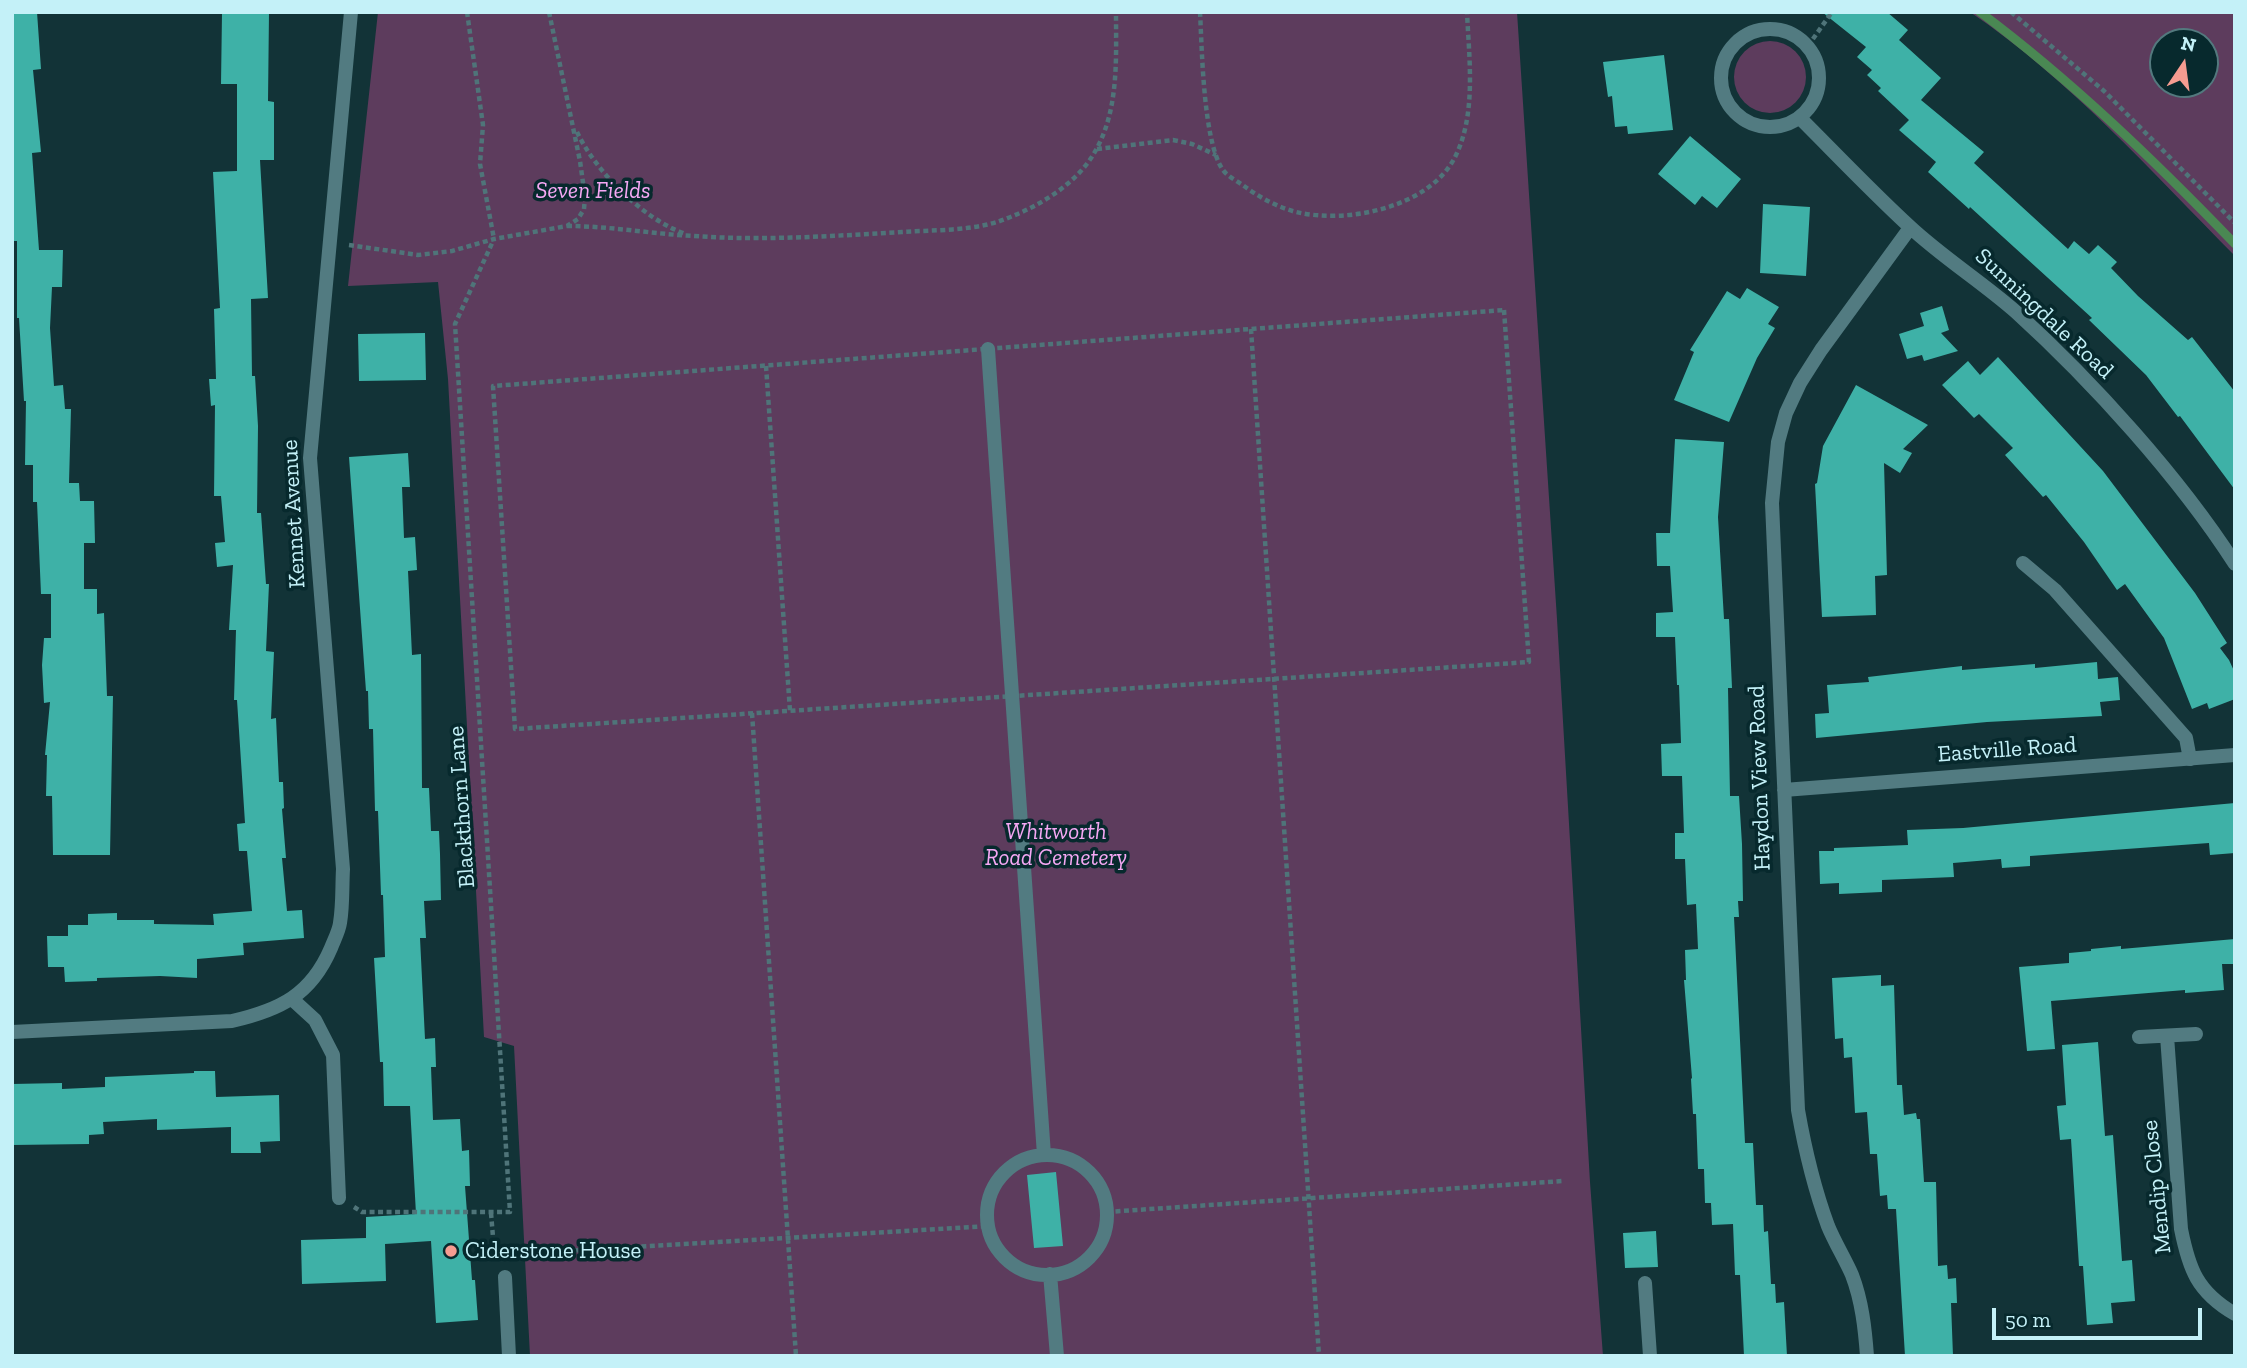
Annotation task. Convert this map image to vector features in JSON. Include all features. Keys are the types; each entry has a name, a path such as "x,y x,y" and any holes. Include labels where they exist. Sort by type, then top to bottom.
{"street":[{"name":"Kennet Avenue","path":"12,1032 232,1021 253,1016 292,999 312,982 340,926 342,869 310,457 351,12"},
{"path":"1758,30 1783,30 1808,46 1819,68 1819,84 1813,103 1800,118 1787,125 1772,127 1748,122 1735,113 1726,101 1721,87 1721,72 1733,45 1758,30"},
{"name":"Sunningdale Road","path":"1800,118 1910,228 2016,312 2072,367 2181,490 2235,564"},
{"name":"Haydon View Road","path":"1867,1356 1858,1295 1852,1276 1829,1229 1815,1186 1798,1110 1772,503 1773,471 1786,413 1814,361 1910,228"},
{"path":"988,349 1044,1155"},
{"path":"2023,563 2055,590 2186,738 2190,759"},
{"name":"Eastville Road","path":"1784,790 2235,755"},
{"path":"292,999 315,1020 333,1055 339,1198"},
{"path":"2139,1037 2196,1034"},
{"name":"Mendip Close","path":"2167,1036 2181,1228 2187,1260 2197,1282 2212,1298 2235,1314"},
{"path":"1044,1155 1063,1157 1080,1165 1094,1177 1103,1194 1107,1212 1105,1231 1097,1248 1084,1261 1068,1271 1050,1275 1031,1273 1014,1265 1000,1252 990,1235 986,1217 989,1198 996,1181 1009,1167 1026,1158 1044,1155"},
{"path":"1050,1275 1057,1356"},
{"path":"505,1278 509,1356"},
{"path":"1645,1283 1650,1356"}],"path":[{"path":"467,12 483,125 480,164 494,239"},
{"path":"549,12 565,97 574,125 587,151 626,196 675,230 694,236"},
{"path":"330,242 418,255 452,251 494,239 567,226 694,236 793,239 954,228 994,222 1025,211 1049,198 1077,175 1097,149 1107,122 1116,79 1116,12"},
{"path":"1200,12 1205,90 1216,156 1223,171 1259,197 1297,212 1360,214 1385,208 1419,194 1441,178 1461,145 1468,113 1466,12"},
{"path":"1808,46 1832,12"},
{"path":"2011,12 2104,91 2235,223"},
{"path":"567,226 578,219 584,209 585,197 574,125"},
{"path":"1097,149 1173,140 1192,144 1216,156"},
{"name":"Blackthorn Lane","path":"491,1213 510,1212 455,324 494,239"},
{"path":"1251,329 1319,1356"},
{"path":"766,366 790,711"},
{"path":"752,713 796,1356"},
{"path":"1107,1212 1563,1181"},
{"path":"339,1198 362,1212 491,1213 495,1274 505,1278"},
{"path":"548,1252 988,1226"}],"green space":[{"name":"Whitworth Road Cemetery","path":"378,12 1517,12 1603,1356 530,1356 514,1046 484,1037 448,379 438,282 348,286"},
{"path":"1970,12 2235,12 2235,256 2108,127 2041,66"},
{"path":"1770,41 1784,44 1796,51 1803,63 1806,77 1803,91 1796,103 1784,110 1770,113 1756,110 1744,103 1737,91 1734,77 1737,63 1744,51 1756,44"}],"building":[{"path":"37,12 41,69 33,70 41,152 32,153 39,250 63,250 62,287 52,287 50,328 54,386 63,385 65,409 71,409 69,483 79,483 80,501 94,501 95,543 84,543 84,589 97,589 97,614 104,613 107,696 113,696 110,855 53,855 52,796 46,796 45,755 50,702 44,703 42,665 44,638 51,638 51,594 41,594 37,502 33,502 33,465 25,465 26,401 17,318 17,241 12,241 12,13"},
{"path":"269,12 268,101 274,102 274,160 260,160 268,298 251,299 252,376 255,376 258,426 257,513 261,513 266,584 269,584 266,651 274,652 271,719 276,718 279,782 283,782 286,858 282,858 287,911 302,910 304,938 243,943 244,955 197,959 197,978 160,976 65,982 64,967 48,967 47,936 68,936 68,925 88,925 88,914 117,913 117,920 154,920 154,924 214,925 213,914 252,911 247,851 239,851 237,824 245,823 237,700 234,700 236,630 229,630 233,565 217,567 215,543 225,542 221,496 214,496 215,405 211,406 209,379 216,379 214,309 220,308 213,172 237,171 237,84 221,84 222,13"},
{"path":"1822,12 1887,12 1908,30 1899,40 1941,78 1921,100 1984,152 1974,163 2068,249 2074,241 2089,254 2098,245 2117,262 2111,268 2138,296 2188,340 2192,337 2235,392 2235,490 2146,375 2089,320 2092,318 1928,172 1936,162 1899,130 1909,120 1878,91 1881,88 1867,75 1872,70 1857,57 1866,47"},
{"path":"1664,55 1673,130 1628,134 1627,126 1615,127 1612,96 1608,97 1603,62"},
{"path":"1690,136 1741,179 1717,208 1702,196 1695,205 1658,174"},
{"path":"1763,204 1810,207 1806,276 1760,273"},
{"path":"1747,288 1779,307 1768,324 1775,328 1757,358 1729,422 1674,400 1694,352 1690,350 1727,291 1740,299"},
{"path":"1942,306 1949,330 1941,333 1958,351 1924,361 1922,355 1907,359 1899,334 1924,326 1920,313"},
{"path":"425,333 426,380 359,381 358,334"},
{"path":"1998,357 2103,471 2195,593 2227,643 2220,648 2235,673 2235,699 2209,709 2207,703 2192,709 2164,638 2125,584 2117,590 2084,542 2046,495 2043,497 2005,455 2013,448 1979,414 1974,418 1942,385 1968,361 1980,375"},
{"path":"1856,385 1928,425 1903,449 1912,453 1900,473 1884,463 1887,575 1875,576 1876,615 1822,617 1815,484 1823,446"},
{"path":"1675,439 1724,442 1718,517 1724,619 1729,619 1732,688 1728,688 1730,796 1739,796 1742,844 1743,901 1738,901 1739,917 1734,917 1745,1143 1753,1143 1756,1205 1763,1205 1764,1232 1768,1231 1771,1284 1775,1284 1776,1303 1784,1302 1787,1356 1744,1356 1740,1275 1735,1275 1733,1224 1712,1225 1711,1203 1705,1203 1704,1169 1698,1169 1684,980 1685,950 1698,949 1696,904 1687,905 1685,859 1675,859 1675,833 1684,833 1682,776 1662,776 1661,744 1681,743 1679,685 1675,637 1656,637 1656,613 1673,612 1670,566 1657,566 1656,533 1670,533"},
{"path":"408,453 410,487 402,487 404,538 415,537 417,570 408,571 412,655 421,654 422,788 429,788 431,831 439,831 440,854 441,900 424,901 426,938 420,938 425,1039 435,1038 436,1067 431,1067 433,1120 460,1119 462,1151 469,1150 470,1186 465,1186 472,1280 475,1280 478,1320 436,1323 431,1241 385,1244 386,1281 302,1284 301,1240 366,1238 366,1217 416,1214 410,1106 384,1106 383,1062 380,1062 374,958 385,957 383,895 378,811 375,811 373,729 369,729 349,457"},
{"path":"2097,662 2098,679 2118,677 2120,700 2100,702 2102,716 1987,722 1816,738 1815,714 1829,713 1827,685 1869,682 1868,677 1962,666 1962,670 2035,664 2035,668"},
{"path":"2235,803 2235,853 2210,855 2209,843 2030,856 2030,866 2002,868 2001,859 1953,863 1954,877 1882,880 1882,892 1839,894 1839,883 1820,884 1819,851 1908,845 1907,830 1963,828"},
{"path":"2235,939 2235,964 2222,964 2224,990 2185,993 2185,990 2051,1001 2055,1049 2027,1051 2019,967 2069,963 2069,953 2091,949"},
{"path":"1881,975 1881,986 1894,985 1897,1085 1902,1085 1904,1115 1916,1113 1917,1119 1920,1119 1924,1182 1936,1182 1938,1266 1947,1265 1948,1279 1956,1278 1957,1303 1951,1303 1953,1356 1905,1356 1896,1209 1888,1209 1887,1195 1880,1196 1877,1154 1870,1154 1867,1112 1855,1113 1852,1057 1844,1058 1843,1038 1835,1039 1832,978"},
{"path":"2098,1042 2105,1136 2113,1135 2122,1261 2132,1260 2135,1301 2111,1303 2113,1323 2087,1325 2083,1266 2079,1266 2071,1139 2060,1140 2057,1106 2066,1105 2062,1045"},
{"path":"215,1071 216,1097 279,1095 280,1141 260,1142 261,1153 231,1153 231,1127 157,1130 157,1119 103,1122 104,1134 89,1135 89,1144 12,1145 12,1084 62,1083 62,1089 105,1087 105,1077"},
{"path":"1056,1172 1063,1246 1034,1248 1027,1175"},
{"path":"1656,1231 1658,1267 1625,1268 1623,1233"}],"waterway":[{"path":"1980,12 2112,123 2235,244"}],"place":[{"name":"Ciderstone House","path":"451,1251"}],"park label":[{"name":"Seven Fields","path":"593,191"}]}
